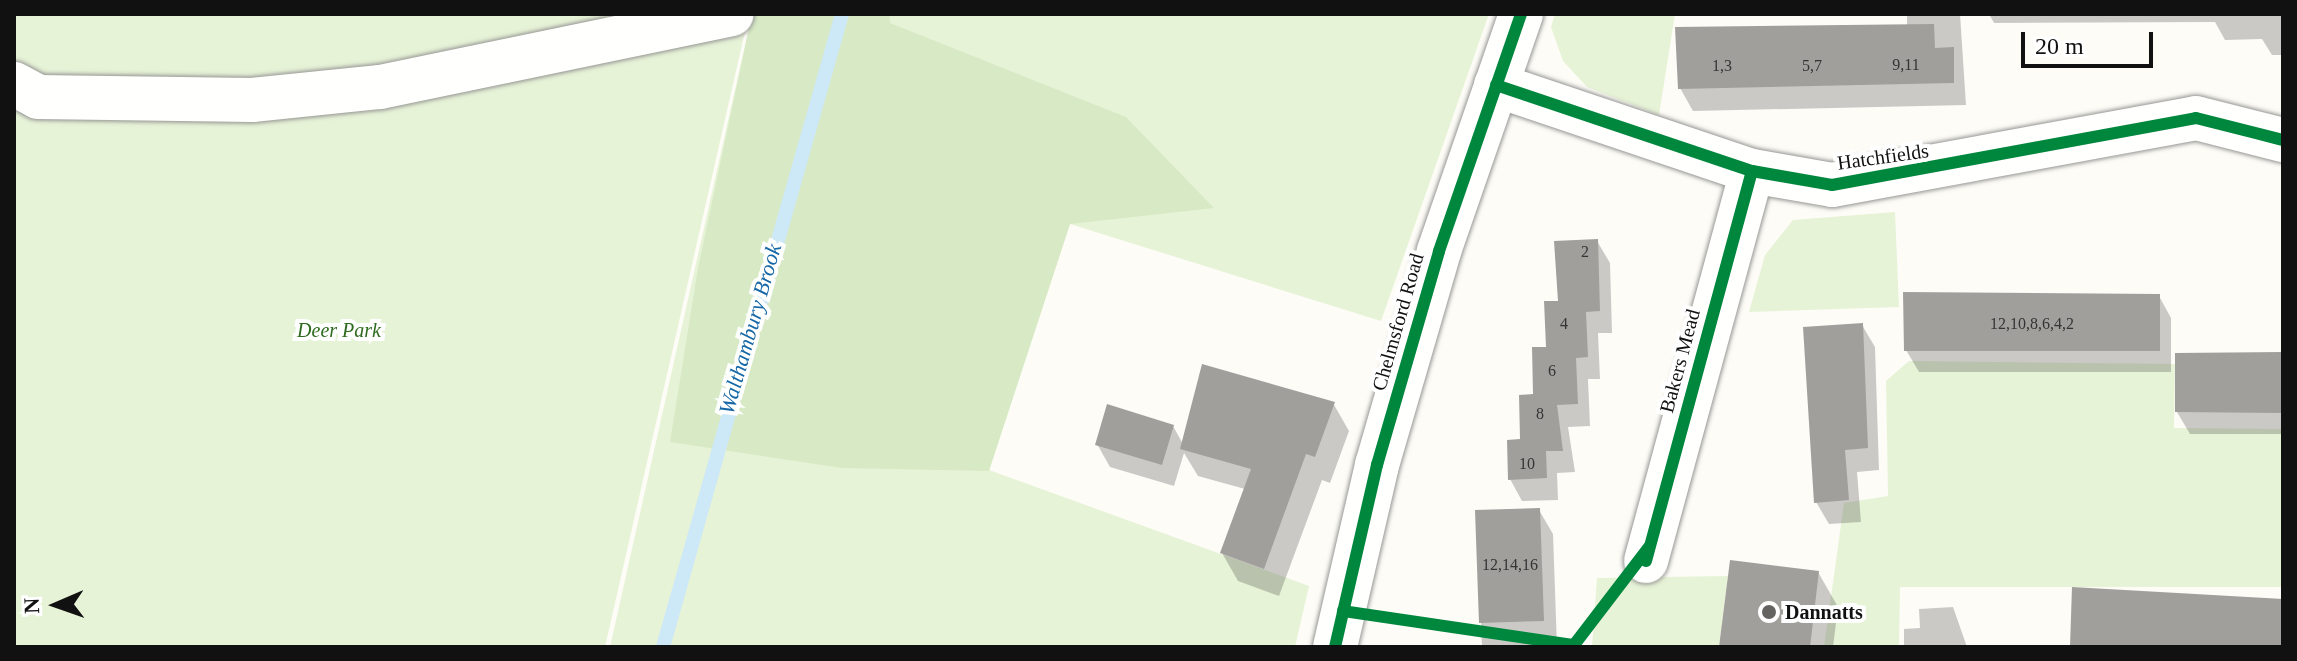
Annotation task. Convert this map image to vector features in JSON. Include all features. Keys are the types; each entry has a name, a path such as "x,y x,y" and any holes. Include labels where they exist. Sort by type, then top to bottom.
{"street":[{"path":"14,84 38,97 252,100 380,87 731,14"},
{"name":"Chelmsford Road","path":"1335,647 1377,465 1521,14"},
{"name":"Hatchfields","path":"1496,85 1752,171 1832,185 2196,118 2283,140"},
{"name":"Bakers Mead","path":"1646,561 1752,171"}],"green space":[{"name":"Deer Park","path":"14,14 749,14 605,647 14,647"},
{"path":"752,14 1489,14 1381,321 1070,224 989,470 1309,586 1295,647 610,647"},
{"path":"752,14 889,14 890,23 1126,117 1214,208 1070,224 989,471 842,468 670,442 698,268"},
{"path":"1555,14 1675,14 1659,115 1587,87 1563,61 1551,27"},
{"path":"1895,212 1899,307 1749,312 1765,255 1793,220"},
{"path":"1909,361 2175,364 2174,428 2283,429 2283,587 1900,587 1899,647 1824,647 1844,503 1888,496 1886,381"},
{"path":"1728,576 1719,647 1592,647 1597,578"}],"building":[{"path":"1934,24 1935,48 1954,47 1954,83 1678,89 1675,27"},
{"path":"1598,239 1600,311 1586,312 1588,357 1576,358 1578,404 1557,405 1563,451 1546,451 1547,478 1508,480 1507,440 1520,439 1519,395 1533,394 1532,347 1546,347 1544,301 1558,301 1554,241"},
{"path":"1903,292 2160,294 2160,351 1904,351"},
{"path":"1863,323 1868,448 1845,450 1849,500 1814,503 1803,327"},
{"path":"2283,352 2283,413 2175,412 2175,353"},
{"path":"1202,364 1335,402 1315,457 1306,454 1264,569 1220,553 1251,469 1180,449"},
{"path":"1107,404 1174,425 1162,465 1095,445"},
{"path":"1540,508 1544,621 1479,623 1475,510"},
{"name":"Dannatts","path":"1730,560 1819,571 1810,647 1719,647"},
{"path":"2072,587 2283,599 2283,647 2070,647"}],"waterway":[{"name":"Walthambury Brook","path":"663,647 842,14"}],"cycle path":[{"path":"1335,647 1377,465 1439,251 1521,14"},
{"path":"1496,85 1752,171 1832,185 2196,118 2283,140"},
{"path":"1646,561 1752,171"},
{"path":"1343,611 1574,645 1649,547"}],"place":[{"name":"Dannatts","path":"1769,612"}]}
